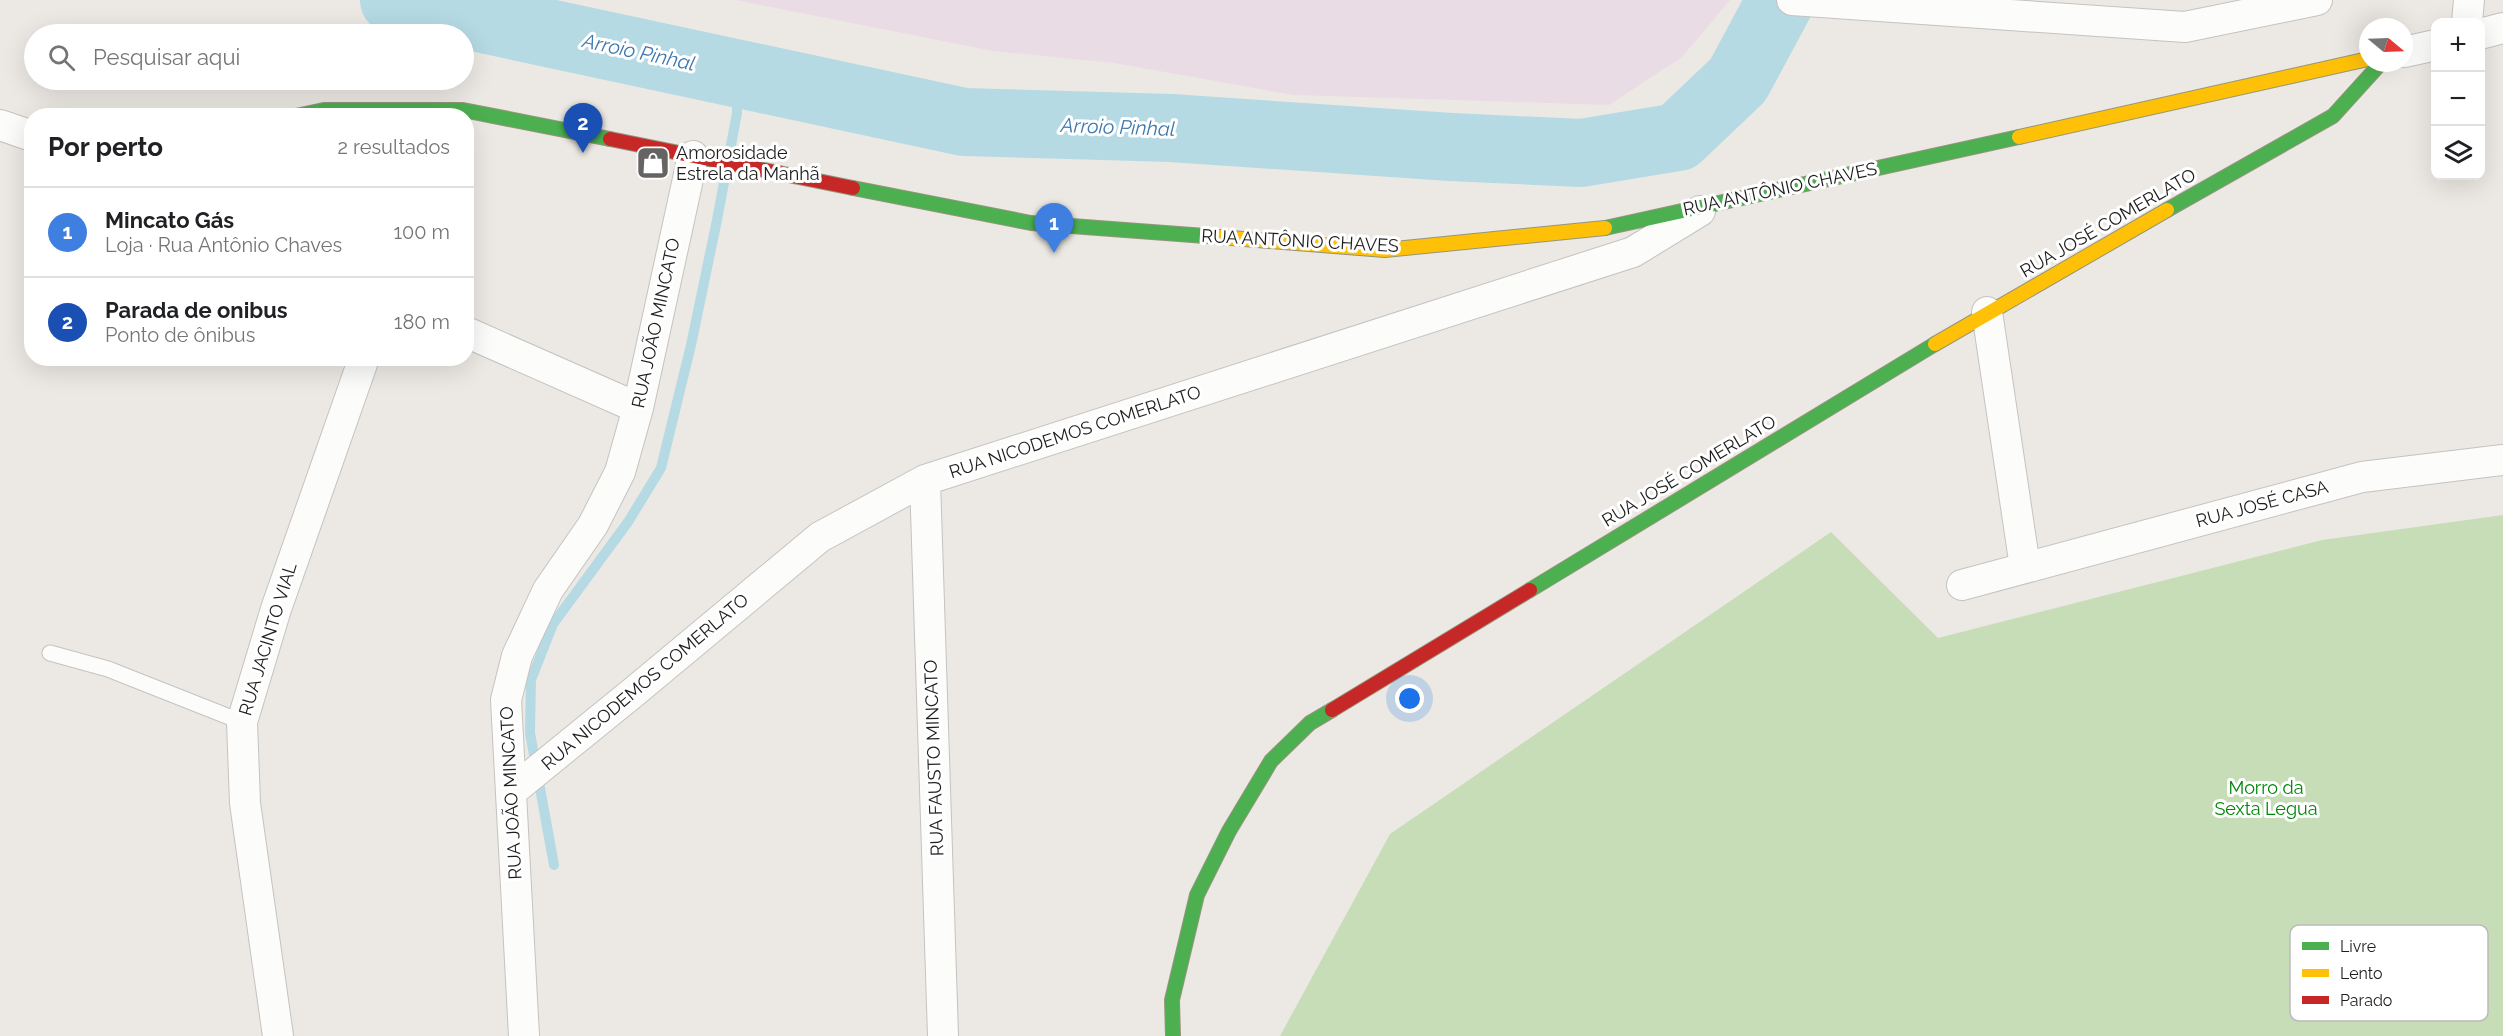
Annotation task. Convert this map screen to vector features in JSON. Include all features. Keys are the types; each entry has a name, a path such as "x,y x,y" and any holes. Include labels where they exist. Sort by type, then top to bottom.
{"street":[{"path":"1792,0 2185,27 2318,0"},
{"path":"2468,18 2469,0"},
{"path":"2485,33 2503,28"},
{"path":"2413,50 2431,46"},
{"name":"RUA ANTÔNIO CHAVES","path":"474,112 1031,223 1385,250 1607,228 2359,62"},
{"name":"RUA JOSÉ COMERLATO","path":"1173,1036 1172,1000 1197,895 1229,831 1270,761 1310,723 1987,312 2333,116 2373,72"},
{"path":"0,125 24,133"},
{"name":"RUA JOÃO MINCATO","path":"524,1036 525,781 506,700 517,656 548,590 593,525 620,472 700,157"},
{"name":"RUA NICODEMOS COMERLATO","path":"525,781 820,537 925,480 1633,252 1711,205"},
{"path":"1987,312 2025,567"},
{"path":"474,336 638,408"},
{"name":"RUA JACINTO VIAL","path":"278,1036 246,802 242,722 276,609 361,366"},
{"name":"RUA JOSÉ CASA","path":"1962,585 2362,477 2503,460"},
{"name":"RUA FAUSTO MINCATO","path":"925,480 943,1036"}],"lane":[{"path":"50,653 108,669 242,722"}],"shaded area":[{"path":"735,0 1730,0 1682,57 1609,105 1293,95 1114,63 993,51"}],"green space":[{"name":"Morro da Sexta Legua","path":"2503,515 2503,1036 1280,1036 1390,834 1831,532 1938,638 2322,540"}],"waterway":[{"name":"Arroio Pinhal","path":"394,0 964,122 1171,128 1451,147 1581,153 1678,137 1738,80 1781,0"},
{"path":"554,865 530,733 531,680 553,624 628,522 661,468 691,345 717,220 737,113 736,72"}],"traffic: fast":[{"path":"2167,210 2333,116 2373,72"},
{"path":"474,112 610,139"},
{"path":"1605,228 2019,137"},
{"path":"853,188 1031,223 1219,237"},
{"path":"1530,590 1935,344"},
{"path":"1173,1036 1172,1000 1197,895 1229,831 1271,761 1310,723 1332,710"}],"traffic: slow":[{"path":"2019,137 2359,61"},
{"path":"1935,344 2167,210"},
{"path":"1219,237 1385,250 1605,228"}],"traffic: jam":[{"path":"610,139 853,188"},
{"path":"1332,710 1530,590"}],"place":[{"name":"Parada de onibus","path":"583,153"},
{"name":"Amorosidade Estrela da Manhã","path":"653,163"},
{"name":"Mincato Gás","path":"1054,253"}]}
